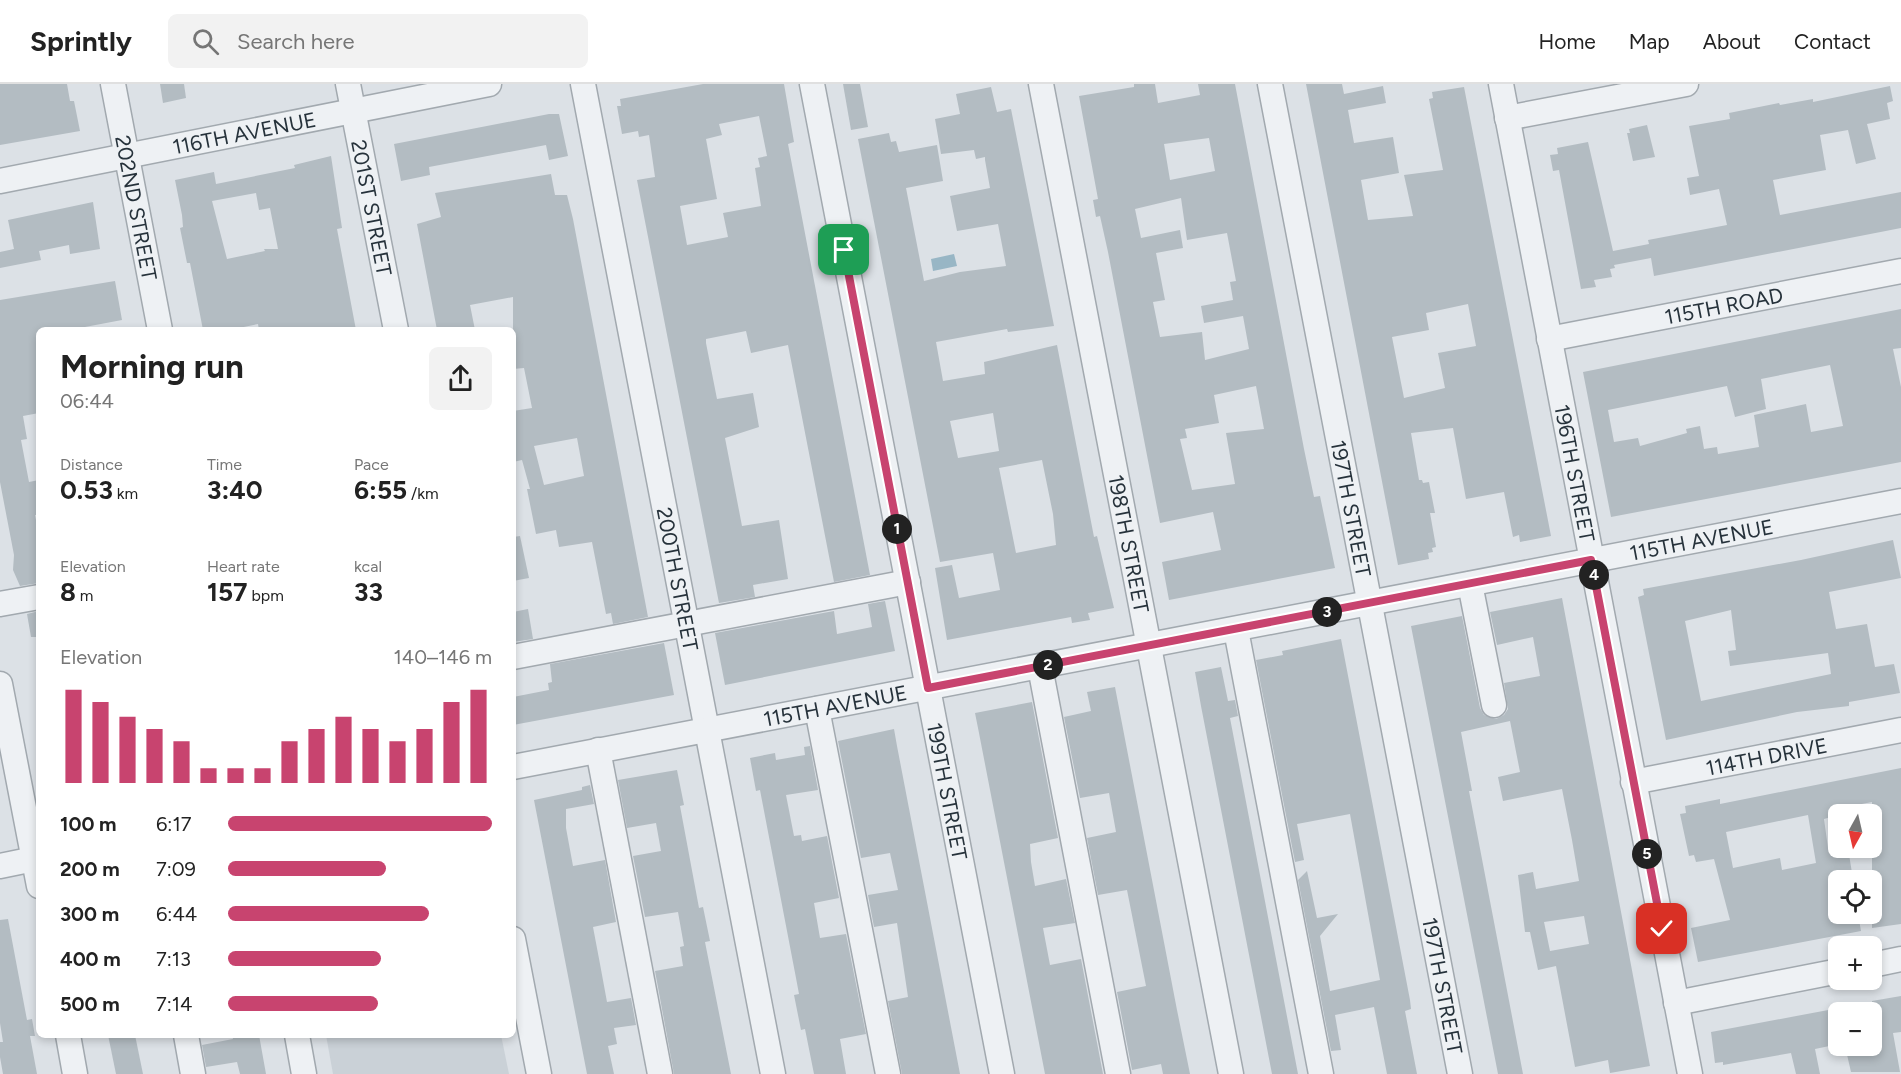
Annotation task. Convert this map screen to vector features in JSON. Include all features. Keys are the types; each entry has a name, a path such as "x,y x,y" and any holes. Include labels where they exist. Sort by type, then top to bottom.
{"street":[{"name":"202ND STREET","path":"113,84 159,327"},
{"name":"201ST STREET","path":"348,84 395,327"},
{"name":"116TH AVENUE","path":"0,181 489,84"},
{"name":"200TH STREET","path":"583,84 773,1074"},
{"name":"199TH STREET","path":"812,84 1002,1074"},
{"name":"198TH STREET","path":"1041,84 1231,1074"},
{"name":"197TH STREET","path":"1270,84 1460,1074"},
{"name":"196TH STREET","path":"1501,84 1690,1074"},
{"path":"1507,118 1686,84"},
{"name":"115TH ROAD","path":"1549,339 1901,271"},
{"name":"115TH AVENUE","path":"516,766 1901,501"},
{"path":"516,656 908,582"},
{"path":"1470,584 1494,705"},
{"path":"0,604 36,598"},
{"path":"1236,630 1321,1074"},
{"path":"1040,667 1118,1074"},
{"path":"0,684 36,853"},
{"path":"817,709 888,1074"},
{"name":"114TH DRIVE","path":"1634,782 1901,730"},
{"path":"598,750 660,1074"},
{"path":"0,866 36,858"},
{"path":"516,955 539,1074"},
{"path":"1882,963 1901,959"},
{"path":"1676,1003 1828,973"},
{"path":"69,1038 75,1074"},
{"path":"187,1038 193,1074"},
{"path":"298,1038 304,1074"}],"shaded area":[{"path":"327,1038 502,1038 509,1074 333,1074"}],"water":[{"path":"954,254 957,266 933,271 931,259"}],"building":[{"path":"0,84 67,84 70,101 74,101 80,131 0,145"},
{"path":"160,84 184,84 186,98 163,103"},
{"path":"703,84 784,84 794,142 788,144 870,575 834,582 788,345 751,353 746,331 706,339 706,343 717,399 753,393 759,427 725,438 742,526 779,520 788,579 753,585 755,597 719,603 637,180 655,177 649,135 639,137 638,131 622,134 617,106 621,106 620,99","holes":["759,116 767,156 758,158 760,167 755,168 761,206 723,213 728,237 687,245 680,206 717,199 706,139 722,135 719,124"]},
{"path":"843,84 860,84 868,127 851,130"},
{"path":"1134,84 1155,84 1158,103 1200,95 1198,84 1235,84 1304,449 1314,497 1320,496 1335,568 1169,600 1162,562 1221,550 1213,512 1160,523 1108,252 1100,216 1096,217 1093,200 1098,199 1079,96 1134,87","holes":["1209,138 1215,171 1170,180 1164,144","1181,198 1187,240 1227,233 1236,281 1230,282 1233,300 1201,306 1204,323 1243,316 1249,349 1205,360 1202,332 1160,337 1153,302 1165,300 1156,253 1183,248 1180,230 1141,238 1135,209","1256,386 1264,429 1226,433 1235,484 1192,490 1180,439 1187,438 1185,429 1219,423 1214,395"]},
{"path":"1306,84 1342,84 1344,94 1383,86 1386,103 1348,110 1354,143 1393,137 1399,173 1361,180 1368,220 1413,216 1404,175 1443,170 1429,99 1433,98 1432,92 1464,87 1551,536 1520,542 1519,535 1513,537 1504,492 1466,499 1453,428 1411,433 1419,480 1423,483 1429,482 1435,513 1430,513 1436,547 1432,548 1433,552 1428,553 1429,559 1398,565","holes":["1468,304 1476,346 1438,353 1445,388 1404,398 1392,337 1429,330 1426,313"]},
{"path":"1890,86 1893,101 1887,103 1890,119 1867,124 1876,159 1856,164 1848,130 1820,135 1826,170 1773,180 1780,215 1901,192 1901,228 1654,276 1651,258 1614,265 1615,268 1610,269 1612,277 1594,280 1596,287 1581,289 1559,170 1553,171 1550,155 1558,154 1557,148 1588,142 1613,251 1649,244 1648,240 1727,225 1719,189 1690,195 1687,178 1699,176 1689,126 1730,119 1729,113 1779,103 1780,105 1813,99 1813,102"},
{"path":"991,87 997,112 1011,109 1054,326 1008,332 1007,329 936,342 943,381 985,374 984,362 1057,345 1094,537 1097,536 1114,608 1088,613 1090,620 1072,623 1071,617 947,640 935,568 952,565 959,598 1000,590 993,553 940,562 858,139 889,133 891,142 896,141 899,152 937,145 943,181 906,188 924,281 960,272 1006,266 998,224 957,231 950,196 990,188 985,157 976,159 974,150 941,154 935,119 960,114 956,94","holes":["993,413 999,451 958,458 950,421","1042,460 1053,514 1056,545 1016,553 999,468"]},
{"path":"559,114 568,156 549,160 546,145 429,167 430,175 401,181 394,144"},
{"path":"1647,125 1655,157 1633,161 1627,133 1630,133 1629,129"},
{"path":"331,156 342,228 337,229 355,327 258,327 258,324 244,327 202,327 190,263 187,263 180,228 183,227 182,215 175,180 214,172 216,184 295,168 294,165","holes":["256,193 259,210 270,208 278,249 264,249 265,251 227,259 212,201"]},
{"path":"551,174 555,195 567,195 648,617 613,624 611,613 606,614 592,542 559,547 556,530 536,534 527,489 530,489 522,460 516,461 516,411 532,408 524,368 516,369 513,297 470,305 474,327 436,327 417,224 441,217 435,193","holes":["577,438 584,476 544,485 534,446"]},
{"path":"93,202 100,249 70,254 69,245 39,251 41,260 0,268 0,252 14,249 8,220"},
{"path":"115,281 122,320 85,327 36,327 36,414 23,416 27,439 21,440 29,482 36,481 36,583 20,586 13,570 14,555 0,482 0,300"},
{"path":"1901,309 1901,348 1893,349 1901,387 1901,462 1611,517 1583,372","holes":["1830,365 1843,426 1811,432 1806,404 1754,415 1759,447 1718,454 1717,447 1704,449 1700,426 1686,429 1687,433 1640,446 1638,438 1614,442 1608,410 1727,386 1735,417 1766,409 1761,379"]},
{"path":"520,536 529,578 516,580 516,537"},
{"path":"1893,540 1901,578 1829,592 1836,629 1867,624 1875,667 1894,664 1900,693 1849,702 1849,706 1797,712 1666,740 1638,597 1644,595 1643,589 1801,560","holes":["1731,610 1736,650 1728,651 1730,666 1828,653 1831,674 1701,701 1685,621"]},
{"path":"1562,598 1650,1066 1610,1073 1608,1060 1575,1067 1556,966 1538,970 1530,932 1525,932 1518,875 1533,872 1536,889 1579,881 1572,840 1562,789 1503,801 1498,777 1520,772 1510,721 1461,732 1472,791 1469,791 1523,1074 1498,1074 1411,626 1462,616 1480,708 1484,715 1496,719 1504,715 1508,709 1504,683 1540,676 1533,637 1497,645 1490,612","holes":["1584,916 1589,944 1550,951 1544,922"]},
{"path":"885,601 895,651 725,685 715,633 834,611 837,634 872,627 868,604"},
{"path":"528,609 533,639 516,642 516,611"},
{"path":"36,612 36,637 31,637 27,614"},
{"path":"1341,639 1410,1000 1411,1009 1405,1011 1417,1074 1387,1074 1374,1007 1335,1015 1341,1050 1331,1051 1298,880 1307,871 1317,918 1338,914 1320,936 1330,991 1380,980 1350,814 1297,824 1304,860 1295,862 1256,660 1283,655 1282,651"},
{"path":"664,643 674,695 516,724 516,696 549,690 548,683 552,682 550,664"},
{"path":"1221,667 1228,701 1235,700 1238,716 1230,718 1298,1074 1272,1074 1201,706 1195,672"},
{"path":"1115,687 1190,1074 1163,1074 1161,1064 1132,1070 1117,992 1146,986 1127,890 1098,895 1087,838 1116,832 1109,793 1080,798 1064,717 1091,711 1087,692"},
{"path":"1032,702 1058,838 1030,844 1035,886 1066,879 1075,923 1043,928 1050,965 1081,959 1103,1074 1045,1074 975,713"},
{"path":"894,729 960,1074 902,1074 888,1001 908,997 897,923 874,927 868,895 898,890 890,853 861,858 838,741"},
{"path":"810,746 818,790 786,795 794,836 801,835 802,841 827,836 839,898 814,903 820,938 846,934 866,1034 840,1039 846,1074 814,1074 805,1029 801,1030 794,995 799,994 760,790 756,791 750,758 775,753 776,760 805,755 804,747"},
{"path":"1901,768 1901,924 1872,928 1872,924 1882,924 1882,870 1872,870 1872,858 1882,858 1882,804 1872,804 1872,802 1828,804 1828,818 1824,819 1828,858 1850,858 1852,870 1828,870 1828,924 1860,924 1861,931 1698,962 1691,928 1730,920 1714,859 1696,862 1694,855 1689,856 1680,814 1686,813 1685,806 1720,799 1720,804","holes":["1808,815 1816,863 1782,870 1780,858 1733,868 1726,832"]},
{"path":"677,770 684,805 680,806 699,908 703,907 710,941 705,942 731,1074 674,1074 655,971 683,966 680,947 684,946 678,912 645,917 633,856 661,851 656,823 627,828 618,780"},
{"path":"590,785 594,804 566,809 566,828 573,866 605,860 616,922 593,927 607,1002 631,998 636,1025 614,1028 617,1044 608,1046 614,1074 587,1074 534,800 582,790 582,787"},
{"path":"8,919 27,1020 32,1019 35,1036 30,1036 37,1074 3,1074 0,1057 0,1042 3,1042 0,1023 0,920"},
{"path":"1901,996 1901,1032 1893,1033 1900,1072 1851,1072 1847,1056 1882,1056 1882,1002 1872,1001"},
{"path":"1828,1010 1828,1046 1815,1049 1820,1074 1796,1074 1791,1053 1723,1065 1723,1062 1715,1063 1711,1032"},
{"path":"109,1038 136,1038 143,1074 116,1074"},
{"path":"260,1038 266,1074 240,1074 237,1062 206,1067 202,1045 233,1039"}],"route":[{"path":"844,250 928,688 1591,560 1662,929"}]}
